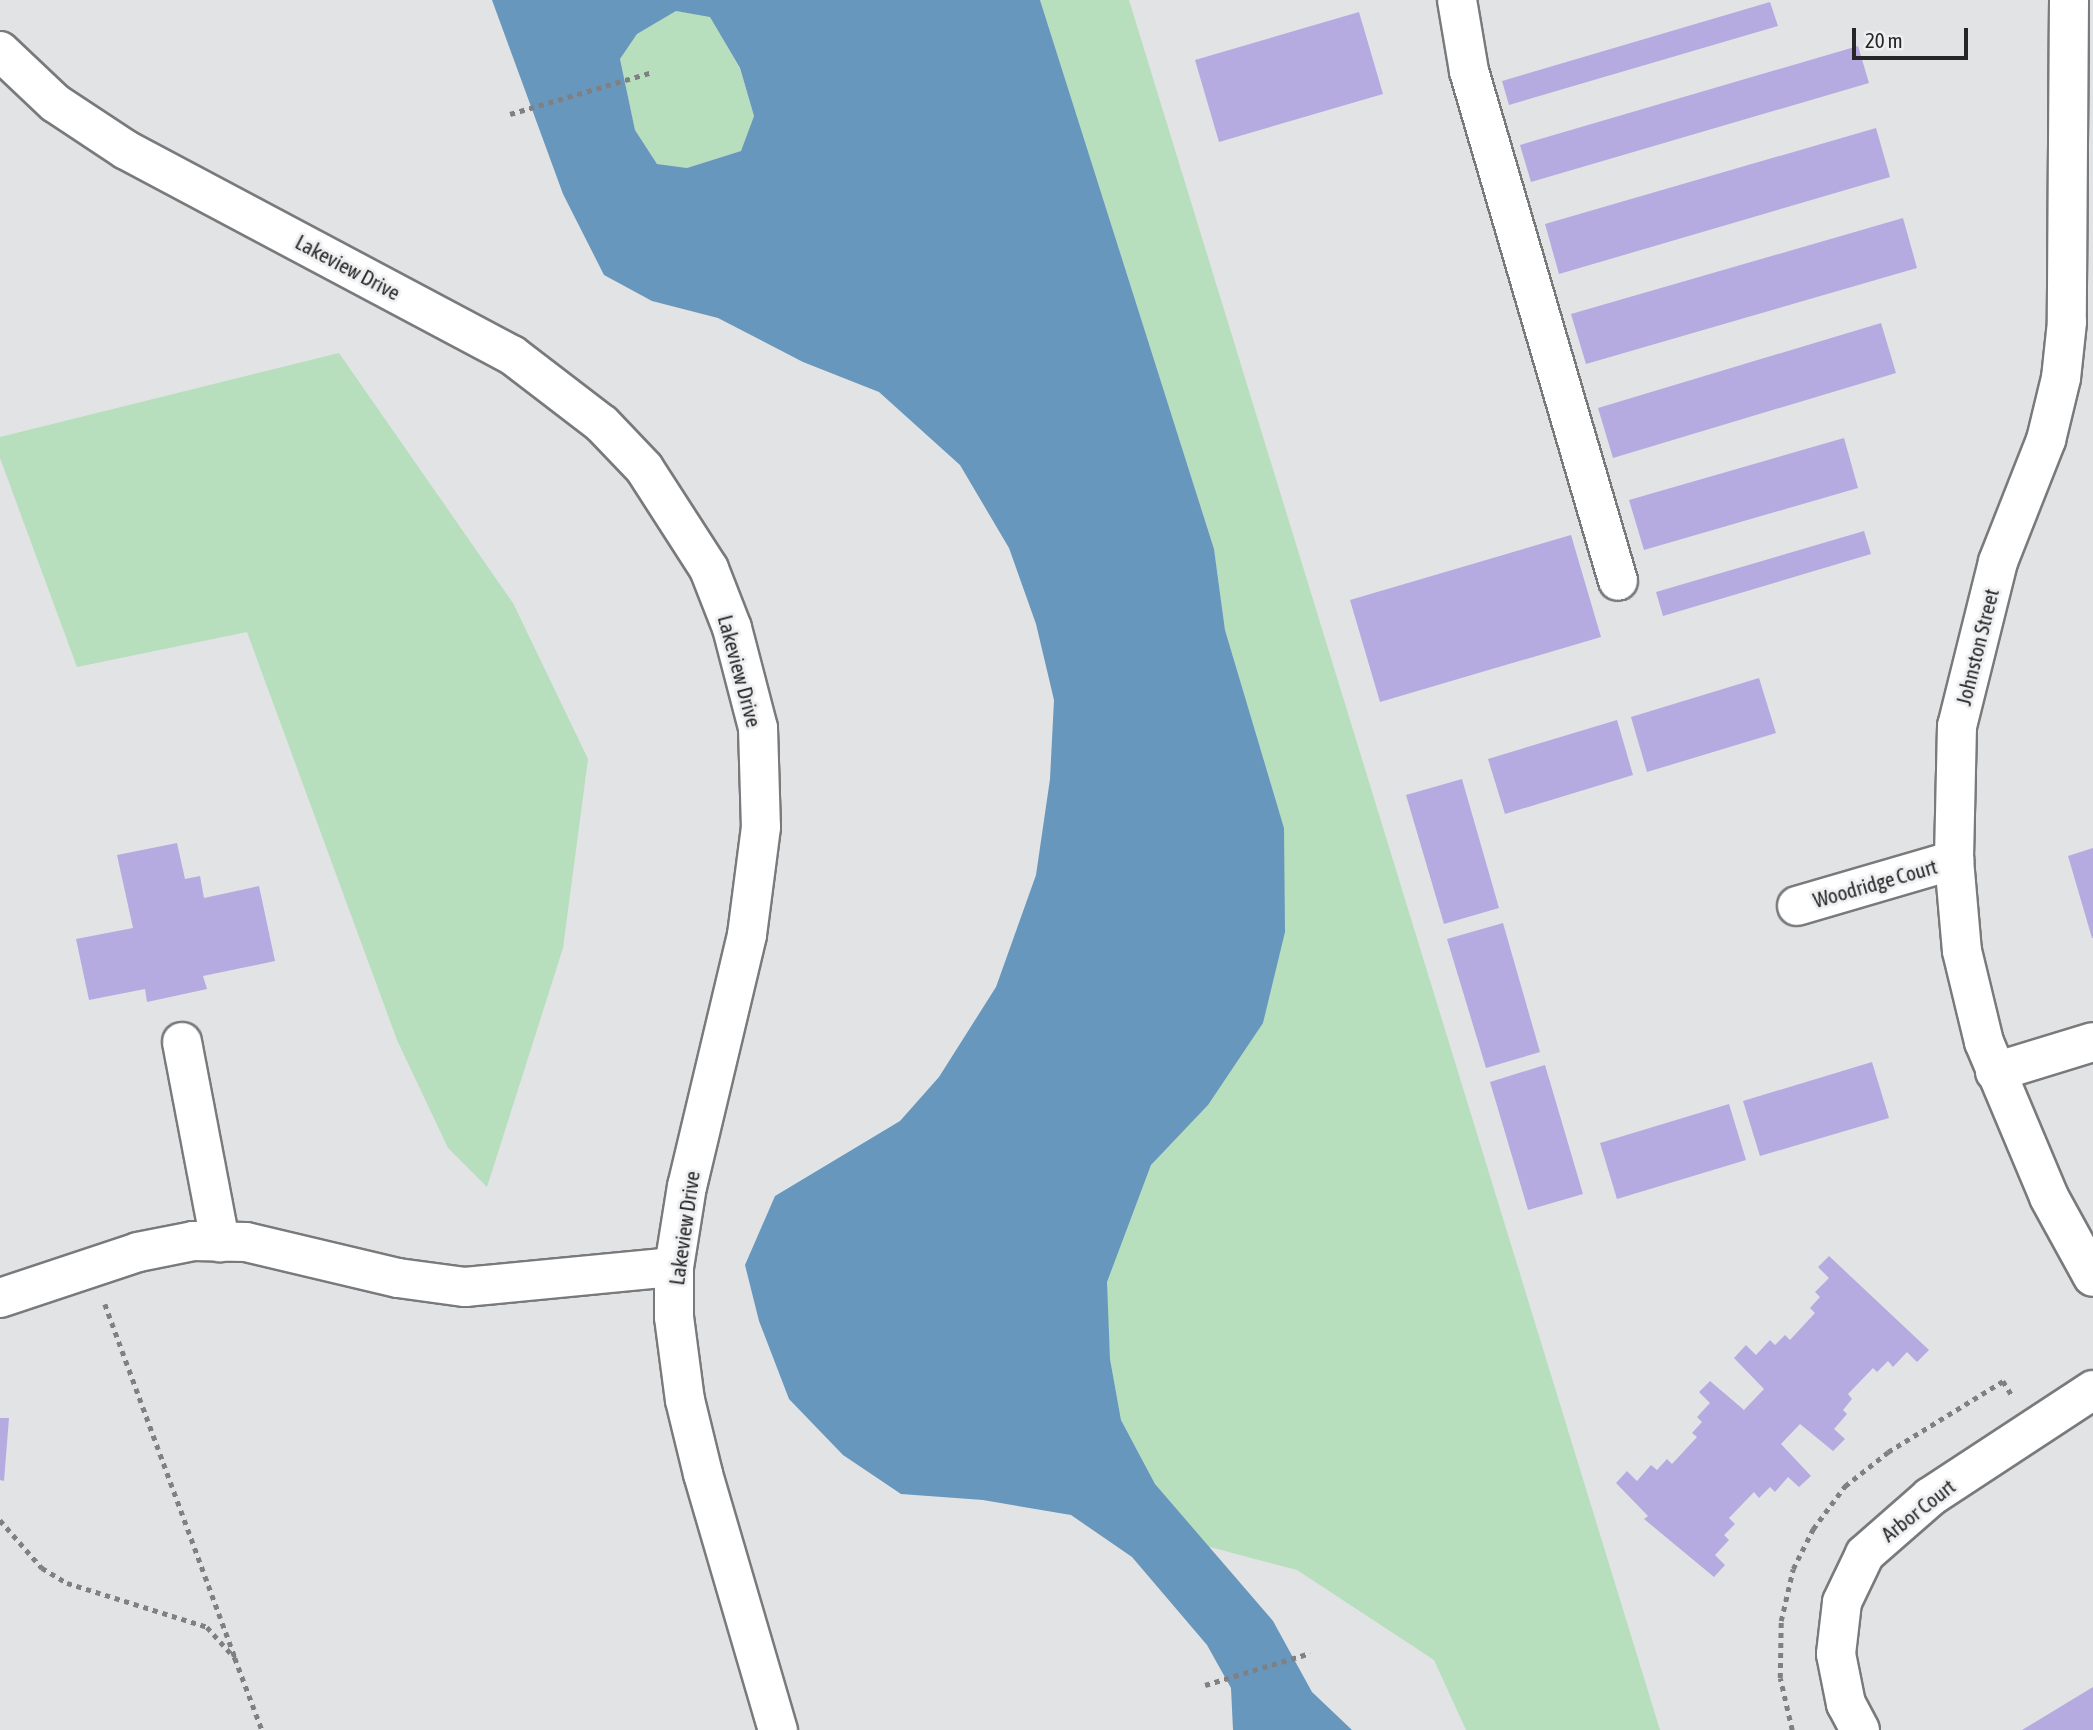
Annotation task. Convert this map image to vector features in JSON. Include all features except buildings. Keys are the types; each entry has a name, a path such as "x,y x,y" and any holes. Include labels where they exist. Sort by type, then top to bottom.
{"street":[{"path":"1457,0 1469,71 1618,581"},
{"name":"Johnston Street","path":"2069,0 2067,322 2061,378 2042,452 1998,562 1957,726 1954,860 1962,951 1995,1072 2049,1197 2093,1277"},
{"name":"Lakeview Drive","path":"0,51 55,103 126,150 512,355 601,424 644,468 709,569 732,628 758,728 761,827 747,936 687,1186 674,1267 674,1317 685,1401 778,1730"},
{"name":"Woodridge Court","path":"1797,906 1954,860"},
{"path":"182,1042 220,1242"},
{"path":"1995,1072 2093,1042"},
{"path":"0,1298 138,1252 193,1241 246,1242 398,1278 465,1287 674,1267"},
{"name":"Arbor Court","path":"1860,1730 1846,1704 1836,1654 1842,1602 1865,1554 1930,1497 2093,1390"}],"path":[{"path":"510,114 653,72"},
{"path":"91,1267 262,1730"},
{"path":"0,1520 42,1567 68,1583 207,1627 235,1658"},
{"path":"1205,1685 1310,1653"}],"green space":[{"path":"1040,0 1129,0 1660,1730 1466,1730 1434,1660 1297,1570 1206,1546 1155,1484 1121,1420 1110,1359 1106,1282 1151,1165 1208,1105 1284,828 1225,630 1214,549"},
{"path":"676,11 710,16 740,69 754,116 741,151 687,168 657,164 635,130 620,59 637,34"},
{"path":"339,353 513,603 588,759 563,948 487,1187 448,1148 397,1040 247,632 77,667 0,458 0,437"}],"water":[{"path":"492,0 1040,0 1214,549 1225,630 1284,828 1285,932 1263,1023 1208,1105 1151,1165 1107,1282 1110,1359 1121,1420 1155,1484 1273,1621 1312,1692 1352,1730 1233,1730 1231,1688 1207,1645 1132,1557 1071,1515 983,1500 901,1494 843,1455 789,1399 759,1321 745,1265 775,1196 900,1121 939,1077 996,987 1036,875 1050,779 1054,700 1036,624 1009,548 960,465 879,392 803,362 718,318 652,301 604,275 563,194","holes":["676,11 710,17 740,68 754,116 741,151 687,168 657,164 635,130 620,59 637,34"]}]}
